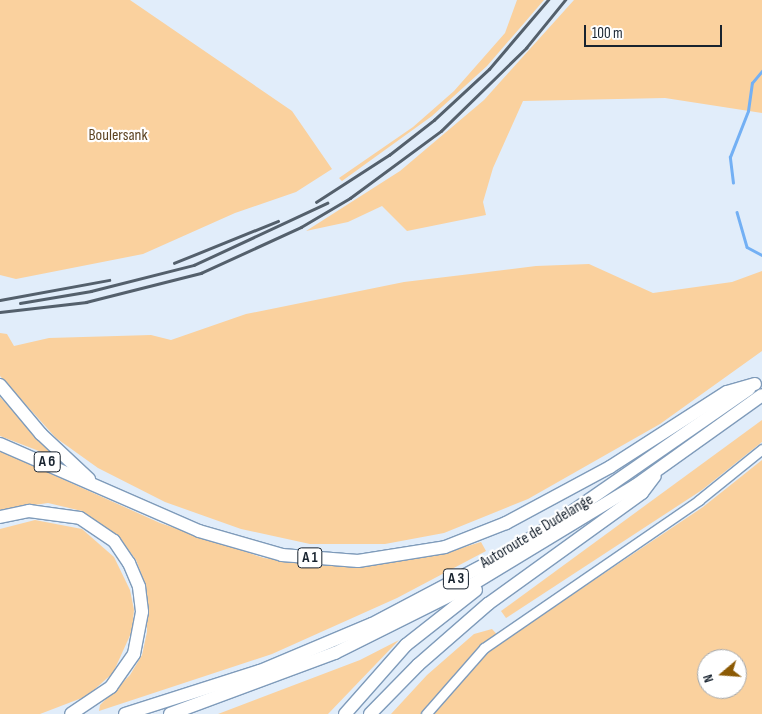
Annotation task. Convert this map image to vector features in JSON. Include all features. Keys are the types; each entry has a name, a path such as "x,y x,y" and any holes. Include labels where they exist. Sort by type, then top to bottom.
{"highway":[{"name":"A 1","path":"0,385 30,423 93,484 200,532 282,555 358,561 395,558 444,547 506,523 610,467 727,392 759,381"},
{"name":"Autoroute de Dudelange","path":"125,714 260,671 372,624 505,554 560,520 759,381"},
{"name":"Autoroute de Dudelange","path":"170,714 335,653 473,584 565,531 660,469 762,395"},
{"name":"A 6","path":"0,444 93,484"},
{"name":"A 3","path":"370,714 418,665 488,604 642,494 660,469"},
{"path":"0,517 47,511 80,518 114,542 129,562 139,587 142,612 134,654 111,687 72,714"},
{"name":"A 3","path":"345,714 406,645 446,610 565,531"}],"street":[{"path":"426,714 484,648 699,500 762,449"}],"green space":[{"name":"Boulersank","path":"0,0 130,0 292,111 332,169 296,192 235,213 143,254 16,279 0,275"},
{"path":"517,0 544,0 487,66 432,116 342,181 339,178 413,127 454,91 505,33"},
{"path":"574,0 762,0 762,113 665,98 523,101 493,168 483,202 486,215 407,231 382,206 348,222 306,231 400,171 484,100"},
{"path":"589,264 653,293 732,282 762,271 762,351 660,424 528,499 444,533 385,544 310,544 241,529 165,502 98,468 56,438 0,376 0,333 7,334 14,346 49,338 151,335 171,340 246,314 404,282 536,266"},
{"path":"0,397 53,454 52,456 0,436"},
{"path":"762,420 762,442 702,490 506,618 501,611"},
{"path":"0,451 160,523 264,558 358,567 438,555 481,542 486,551 397,598 272,654 99,711 100,705 130,675 142,655 147,632 146,586 136,560 120,538 82,511 48,503 0,510"},
{"path":"762,460 762,714 391,714 427,675 474,634 492,629 503,641 703,507"},
{"path":"35,520 82,529 114,557 130,590 134,610 132,631 113,673 87,696 40,714 0,714 0,529"},
{"path":"399,640 328,714 218,714 360,660"}],"waterway":[{"path":"733,183 730,157 748,111 752,83 762,71"},
{"path":"737,212 747,247 762,255"}],"railway":[{"path":"316,202 389,155 434,120 489,69 548,0"},
{"path":"0,312 86,302 201,273 301,227 350,198 441,131 526,48 565,0"},
{"path":"20,303 91,291 194,265 327,203"},
{"path":"174,263 278,221"},
{"path":"0,300 109,280"}]}
